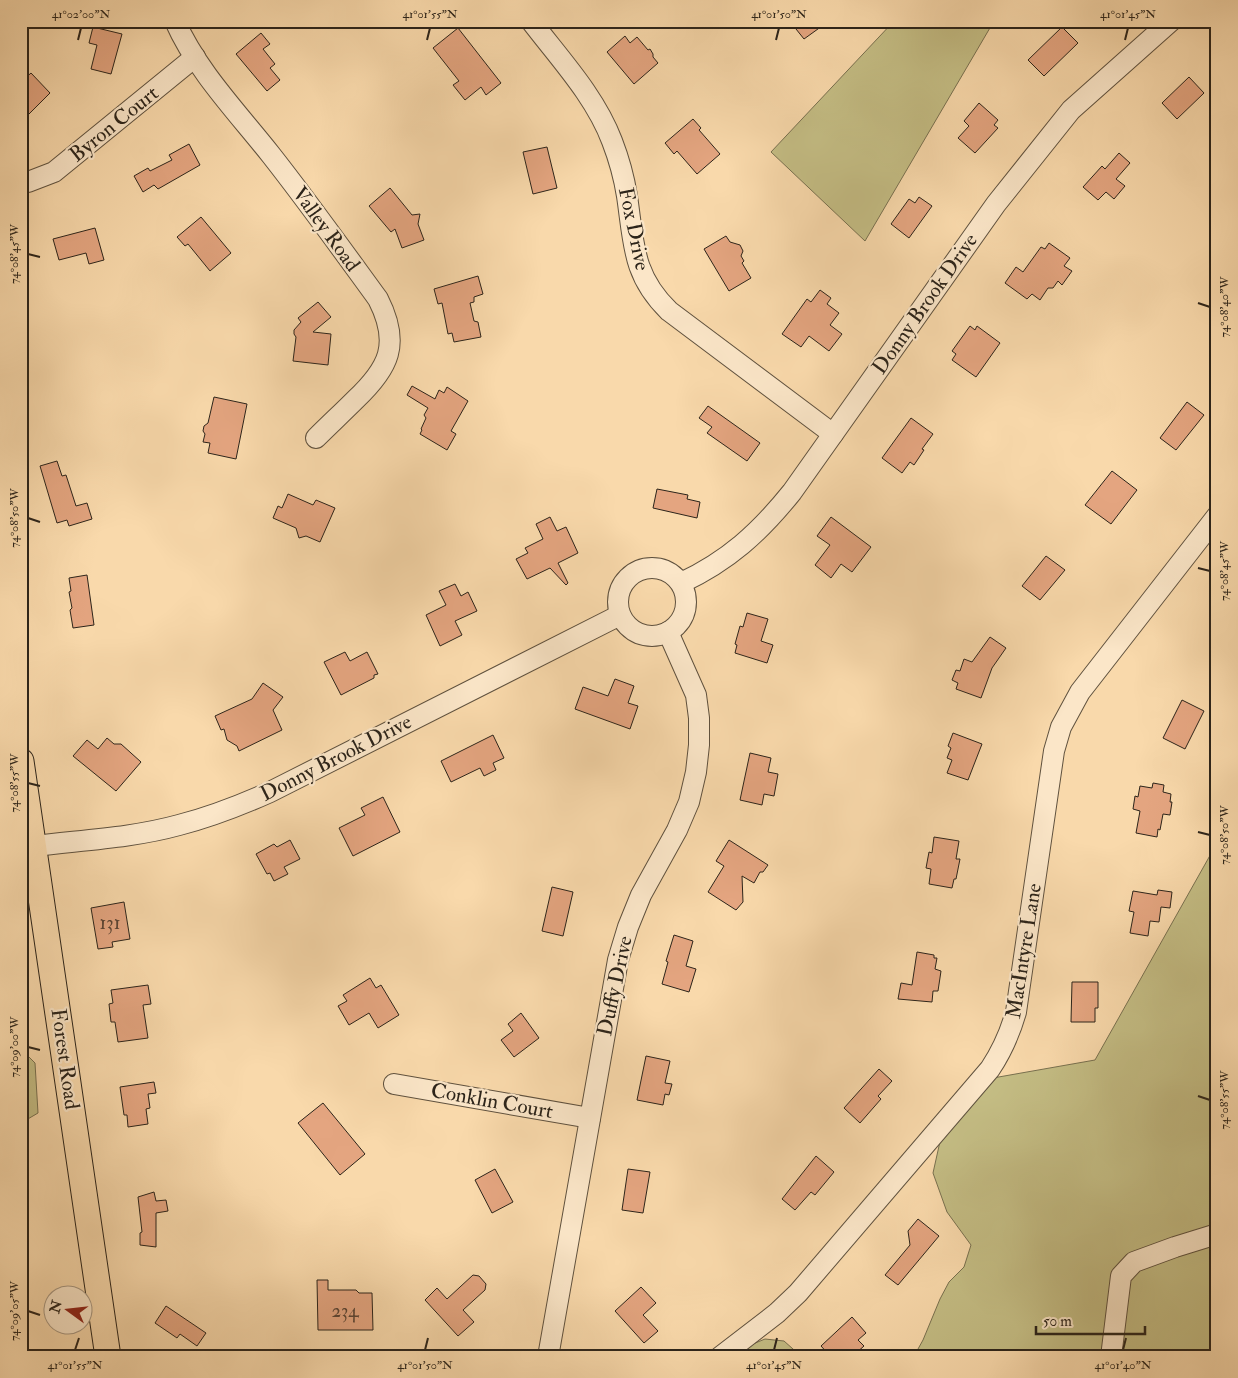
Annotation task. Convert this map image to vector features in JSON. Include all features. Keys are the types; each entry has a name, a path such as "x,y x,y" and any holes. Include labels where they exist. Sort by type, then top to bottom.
{"main road":[{"name":"Forest Road","path":"21,761 108,1357"}],"street":[{"name":"Valley Road","path":"176,21 194,58 288,177 378,299 386,314 390,328 390,344 387,359 381,372 371,385 316,438"},
{"name":"Fox Drive","path":"531,21 599,112 621,167 627,196 631,236 638,263 646,285 656,299 669,311 832,434"},
{"name":"Donny Brook Drive","path":"681,583 705,572 729,556 748,541 772,517 792,492 1027,163 1071,110 1171,21"},
{"name":"Byron Court","path":"28,182 54,172 194,58"},
{"name":"MacIntyre Lane","path":"720,1357 777,1313 798,1294 990,1069 1001,1052 1010,1033 1016,1012 1054,751 1061,727 1080,692 1217,516"},
{"path":"652,567 663,569 681,583 686,605 680,621 668,632 657,636 646,636 635,632 626,625 620,615 617,604 619,593 627,578 641,569 652,567"},
{"name":"Donny Brook Drive","path":"34,846 140,834 218,814 279,787 620,615"},
{"name":"Duffy Drive","path":"548,1357 618,960 640,895 677,830 689,802 696,772 699,718 696,695 668,632"},
{"name":"Conklin Court","path":"394,1084 590,1118"},
{"path":"1111,1357 1121,1276 1134,1262 1217,1234"}],"shaded area":[{"path":"894,21 994,21 865,241 771,152"},
{"path":"1217,843 1217,1357 911,1357 923,1340 949,1282 964,1267 971,1245 947,1212 933,1173 941,1137 993,1078 1095,1060"},
{"path":"21,1049 35,1063 38,1113 21,1123"},
{"path":"765,1339 784,1341 802,1357 731,1357 748,1346"}],"building":[{"path":"803,21 829,21 804,39 796,29"},
{"path":"93,27 122,34 111,74 91,69 97,45 89,43"},
{"path":"1062,27 1078,43 1044,76 1028,60"},
{"path":"458,28 501,83 486,95 481,87 465,100 453,85 459,81 433,48"},
{"path":"261,33 270,44 263,49 275,64 270,68 280,80 267,91 236,54"},
{"path":"625,36 630,43 637,37 648,50 650,49 658,63 634,84 607,52"},
{"path":"31,73 50,93 21,122 21,82"},
{"path":"1189,77 1204,93 1177,119 1162,103"},
{"path":"979,103 998,120 994,125 998,128 975,153 958,138 969,126 964,121"},
{"path":"693,119 701,128 699,130 720,154 697,174 677,151 674,154 665,143"},
{"path":"189,144 200,165 158,189 154,185 143,192 134,176 148,168 150,171 172,160 169,155"},
{"path":"547,147 557,188 533,194 523,152"},
{"path":"1119,153 1130,163 1116,179 1125,186 1114,199 1106,192 1098,200 1083,187 1102,166 1105,169"},
{"path":"390,188 412,215 420,214 418,224 424,240 402,248 395,229 391,232 369,206"},
{"path":"919,197 932,206 909,238 891,224 909,199 915,203"},
{"path":"201,217 231,253 210,271 188,244 185,246 177,237"},
{"path":"95,228 104,260 89,264 86,253 59,260 53,239"},
{"path":"726,236 730,242 740,245 743,251 741,256 744,261 742,263 751,278 729,291 704,249"},
{"path":"1049,243 1070,258 1064,266 1072,271 1062,285 1058,281 1053,288 1048,288 1040,300 1032,294 1027,299 1005,283 1016,267 1023,272 1041,247 1045,249"},
{"path":"478,276 483,294 474,297 474,302 470,303 474,321 478,322 481,337 454,342 452,333 448,334 442,303 438,304 434,289"},
{"path":"820,290 831,298 827,304 839,313 830,325 842,334 829,351 809,336 801,347 782,334 807,299 811,302"},
{"path":"318,302 331,317 313,332 331,334 328,365 293,361 296,337 294,330 301,322 298,318"},
{"path":"970,326 975,330 977,326 1000,343 976,377 952,360 956,354 952,351"},
{"path":"412,386 435,399 439,390 444,393 447,387 468,401 451,431 456,434 447,450 420,434 426,418 424,415 428,408 407,395"},
{"path":"214,397 247,404 236,459 208,453 210,443 203,442 204,426 208,423"},
{"path":"1187,402 1204,415 1176,450 1160,438"},
{"path":"708,406 760,443 747,461 707,433 712,427 699,418"},
{"path":"911,418 933,434 922,449 924,450 914,465 910,462 902,473 882,458"},
{"path":"57,461 62,476 66,475 76,506 87,503 92,519 69,526 67,520 57,523 40,466"},
{"path":"1112,471 1137,490 1111,524 1085,505"},
{"path":"657,489 688,495 687,499 700,502 697,518 653,508"},
{"path":"288,494 313,505 316,500 335,508 320,542 306,536 299,538 296,528 273,518 278,506 282,508"},
{"path":"550,517 557,531 566,527 578,553 558,563 568,583 566,585 550,568 527,579 516,559 528,553 525,548 543,539 536,524"},
{"path":"831,517 871,547 852,572 841,564 831,578 815,565 830,545 817,536"},
{"path":"1046,556 1065,570 1040,600 1022,586"},
{"path":"87,575 94,625 73,628 70,610 72,608 69,578"},
{"path":"455,584 461,596 468,592 477,611 455,621 462,635 440,646 426,615 446,605 439,591"},
{"path":"747,613 768,619 761,641 773,645 767,663 735,653 737,645 735,644 740,626 743,627"},
{"path":"990,637 1006,648 992,668 981,698 956,689 958,683 952,680 956,670 960,671 964,659 972,662"},
{"path":"345,652 350,661 367,652 378,674 374,675 374,678 341,695 324,662"},
{"path":"615,679 634,686 628,703 638,706 630,729 575,709 583,687 608,696"},
{"path":"263,683 283,697 273,710 282,730 239,751 237,746 227,740 224,729 221,730 215,716 252,699"},
{"path":"1182,700 1204,711 1185,749 1163,738"},
{"path":"953,733 982,744 968,780 947,773 952,760 947,758 951,748 948,746"},
{"path":"493,735 504,758 493,763 496,770 484,776 480,768 451,782 441,761"},
{"path":"107,738 114,744 121,744 141,762 116,791 73,756 87,740 98,749"},
{"path":"750,753 771,758 768,772 778,774 774,796 764,794 762,805 740,800"},
{"path":"1153,783 1164,785 1163,792 1171,794 1170,802 1172,802 1170,815 1163,814 1157,837 1136,833 1140,811 1133,809 1135,796 1138,797 1140,786 1152,788"},
{"path":"383,797 400,832 353,856 339,828 365,815 361,808"},
{"path":"934,837 959,841 956,859 960,859 952,888 929,884 931,869 926,868 929,852 932,853"},
{"path":"290,840 300,859 284,867 288,874 274,881 270,873 267,874 256,854 274,844 277,847"},
{"path":"729,840 768,865 763,872 760,872 754,883 742,876 743,902 736,910 708,892 724,866 716,861"},
{"path":"552,887 573,892 563,936 542,931"},
{"path":"1158,890 1172,892 1170,908 1161,907 1159,922 1150,921 1148,936 1130,933 1134,912 1129,911 1133,891 1157,895"},
{"path":"124,902 130,939 112,942 113,947 98,949 91,908"},
{"path":"674,935 693,941 686,966 696,969 689,992 662,984 668,962 666,961"},
{"path":"917,952 934,955 934,958 937,958 935,969 941,971 938,991 933,991 932,1002 898,999 901,983 912,985"},
{"path":"370,978 376,988 381,985 399,1015 378,1028 369,1013 349,1025 338,1006 347,1001 343,995"},
{"path":"1072,982 1098,982 1098,1008 1095,1008 1095,1022 1071,1022"},
{"path":"148,985 151,1004 143,1005 148,1038 118,1042 115,1022 111,1022 109,1004 113,1003 111,990"},
{"path":"521,1013 539,1038 514,1057 501,1040 513,1031 508,1024"},
{"path":"646,1056 670,1061 665,1083 672,1084 669,1095 665,1094 663,1105 637,1100"},
{"path":"879,1069 892,1081 878,1096 881,1099 860,1123 844,1108"},
{"path":"154,1082 156,1093 148,1094 150,1108 146,1109 148,1124 128,1127 127,1115 124,1115 120,1087"},
{"path":"323,1103 365,1154 340,1175 298,1123"},
{"path":"816,1156 834,1172 815,1195 811,1192 795,1210 782,1199"},
{"path":"495,1169 513,1202 492,1213 475,1180"},
{"path":"628,1169 650,1172 643,1213 622,1210"},
{"path":"154,1192 156,1201 166,1200 168,1211 156,1213 156,1247 140,1245 140,1233 142,1232 138,1197"},
{"path":"918,1219 939,1236 898,1285 885,1275 910,1245 908,1231"},
{"path":"473,1275 479,1276 486,1284 485,1290 463,1310 474,1322 458,1336 425,1300 437,1288 447,1299"},
{"path":"317,1280 328,1280 328,1290 356,1290 359,1293 372,1293 373,1330 318,1330"},
{"path":"641,1287 656,1303 643,1315 658,1331 644,1343 615,1311"},
{"path":"166,1306 206,1333 197,1346 180,1334 177,1338 155,1323"},
{"path":"852,1317 866,1333 858,1340 864,1346 855,1354 850,1349 842,1357 831,1357 821,1346"}]}
